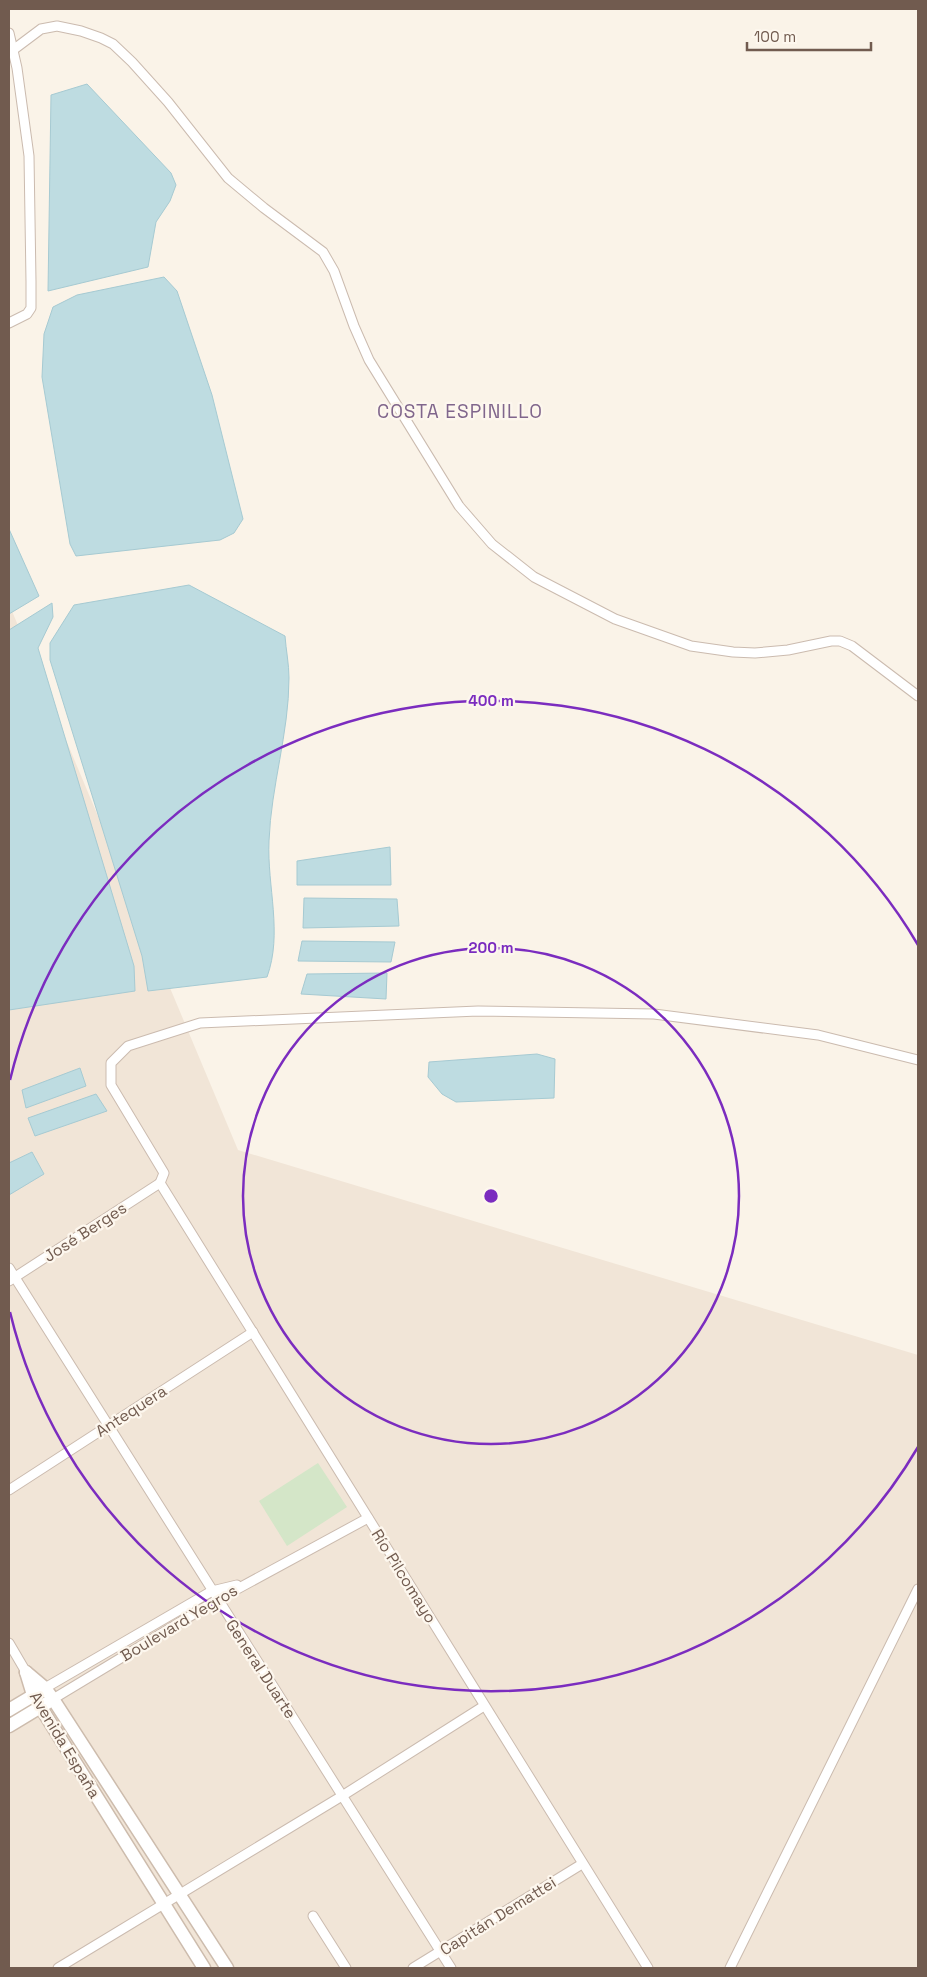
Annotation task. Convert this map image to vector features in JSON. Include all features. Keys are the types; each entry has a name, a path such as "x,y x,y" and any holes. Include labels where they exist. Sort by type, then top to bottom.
{"street":[{"path":"13,50 41,29 57,26 88,33 113,44 168,102 228,178 264,208 324,252 334,271 354,326 369,360 459,506 492,544 534,577 615,619 691,646 755,653 788,650 819,642 840,641 852,646 918,696"},
{"path":"9,33 18,68 29,156 31,281 31,308 27,314 9,323"},
{"path":"160,1183 164,1173 111,1085 111,1063 128,1046 200,1022 478,1011 654,1014 818,1035 918,1060"},
{"name":"José Berges","path":"12,1279 160,1183"},
{"name":"Río Pilcomayo","path":"160,1183 648,1968"},
{"name":"General Duarte","path":"9,1268 12,1279 109,1426 217,1600 451,1968"},
{"name":"Antequera","path":"9,1490 253,1332"},
{"path":"247,1583 368,1518"},
{"name":"Boulevard Yegros","path":"9,1710 212,1591 247,1583"},
{"name":"Boulevard Yegros","path":"9,1726 247,1583"},
{"path":"730,1968 918,1589"},
{"path":"9,1643 26,1672"},
{"name":"Avenida España","path":"26,1672 45,1688 53,1699 227,1968"},
{"name":"Avenida España","path":"26,1672 33,1695 40,1707 204,1968"},
{"path":"58,1968 180,1896 484,1706"},
{"name":"Capitán Demattei","path":"413,1968 582,1864"},
{"path":"313,1916 346,1968"}],"shaded area":[{"path":"9,604 238,1150 918,1355 918,1968 9,1968"}],"green space":[{"path":"318,1463 347,1507 287,1546 259,1501"}],"water":[{"path":"87,84 171,173 176,185 170,201 156,222 148,267 48,291 51,95"},
{"path":"164,277 177,291 212,395 243,519 234,533 220,540 76,556 70,544 42,377 44,334 53,307 77,295"},
{"path":"9,529 39,596 9,614"},
{"path":"189,585 285,636 289,673 288,699 270,820 269,841 274,944 267,977 148,991 142,956 50,660 50,643 74,605"},
{"path":"52,603 53,617 38,648 134,966 135,991 9,1010 9,630"},
{"path":"390,847 391,885 297,885 297,861"},
{"path":"304,898 397,899 399,926 303,928"},
{"path":"302,941 395,942 391,962 298,961"},
{"path":"387,973 386,999 301,994 307,974"},
{"path":"537,1054 555,1059 554,1098 456,1102 442,1094 428,1077 429,1062"},
{"path":"80,1068 86,1086 26,1108 22,1090"},
{"path":"96,1094 107,1111 35,1136 28,1118"},
{"path":"32,1152 44,1174 9,1195 9,1163"}],"district":[{"name":"COSTA ESPINILLO","path":"460,411"}]}
